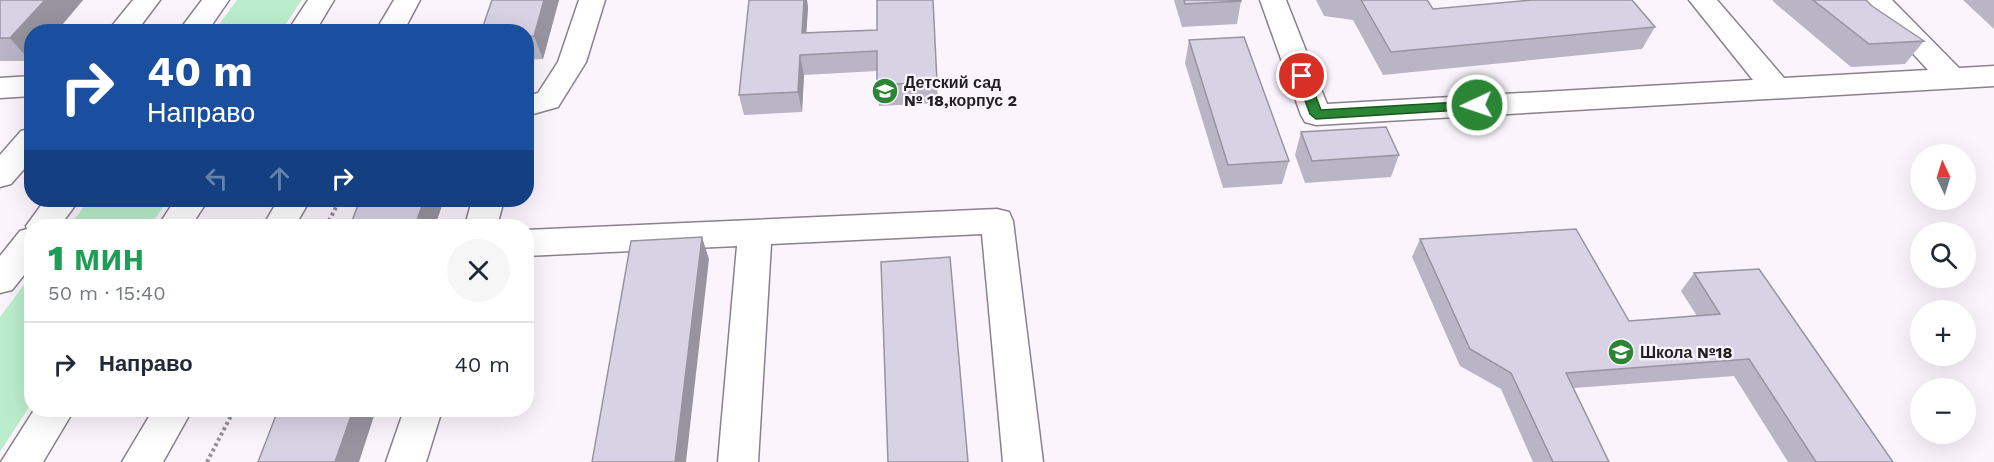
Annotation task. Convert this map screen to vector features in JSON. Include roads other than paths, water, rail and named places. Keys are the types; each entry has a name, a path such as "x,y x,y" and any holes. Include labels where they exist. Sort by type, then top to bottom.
{"main road":[{"path":"128,24 147,0"},
{"path":"198,24 216,0"},
{"path":"306,24 321,0"},
{"path":"394,24 407,0"},
{"path":"534,104 548,100 572,62 592,0"},
{"path":"1273,0 1316,114 1994,76"},
{"path":"1702,0 1776,88"},
{"path":"1877,0 1952,78"},
{"path":"0,88 24,86"},
{"path":"0,176 24,148"},
{"path":"48,219 57,207"},
{"path":"534,243 997,221 1023,462"},
{"path":"738,462 755,232"},
{"path":"0,280 24,250"},
{"path":"21,462 51,417"},
{"path":"142,462 169,417"},
{"path":"406,462 421,417"}],"place":[{"name":"Детский сад № 18,корпус 2","path":"885,91"},
{"name":"Школа №18","path":"1621,352"}]}
